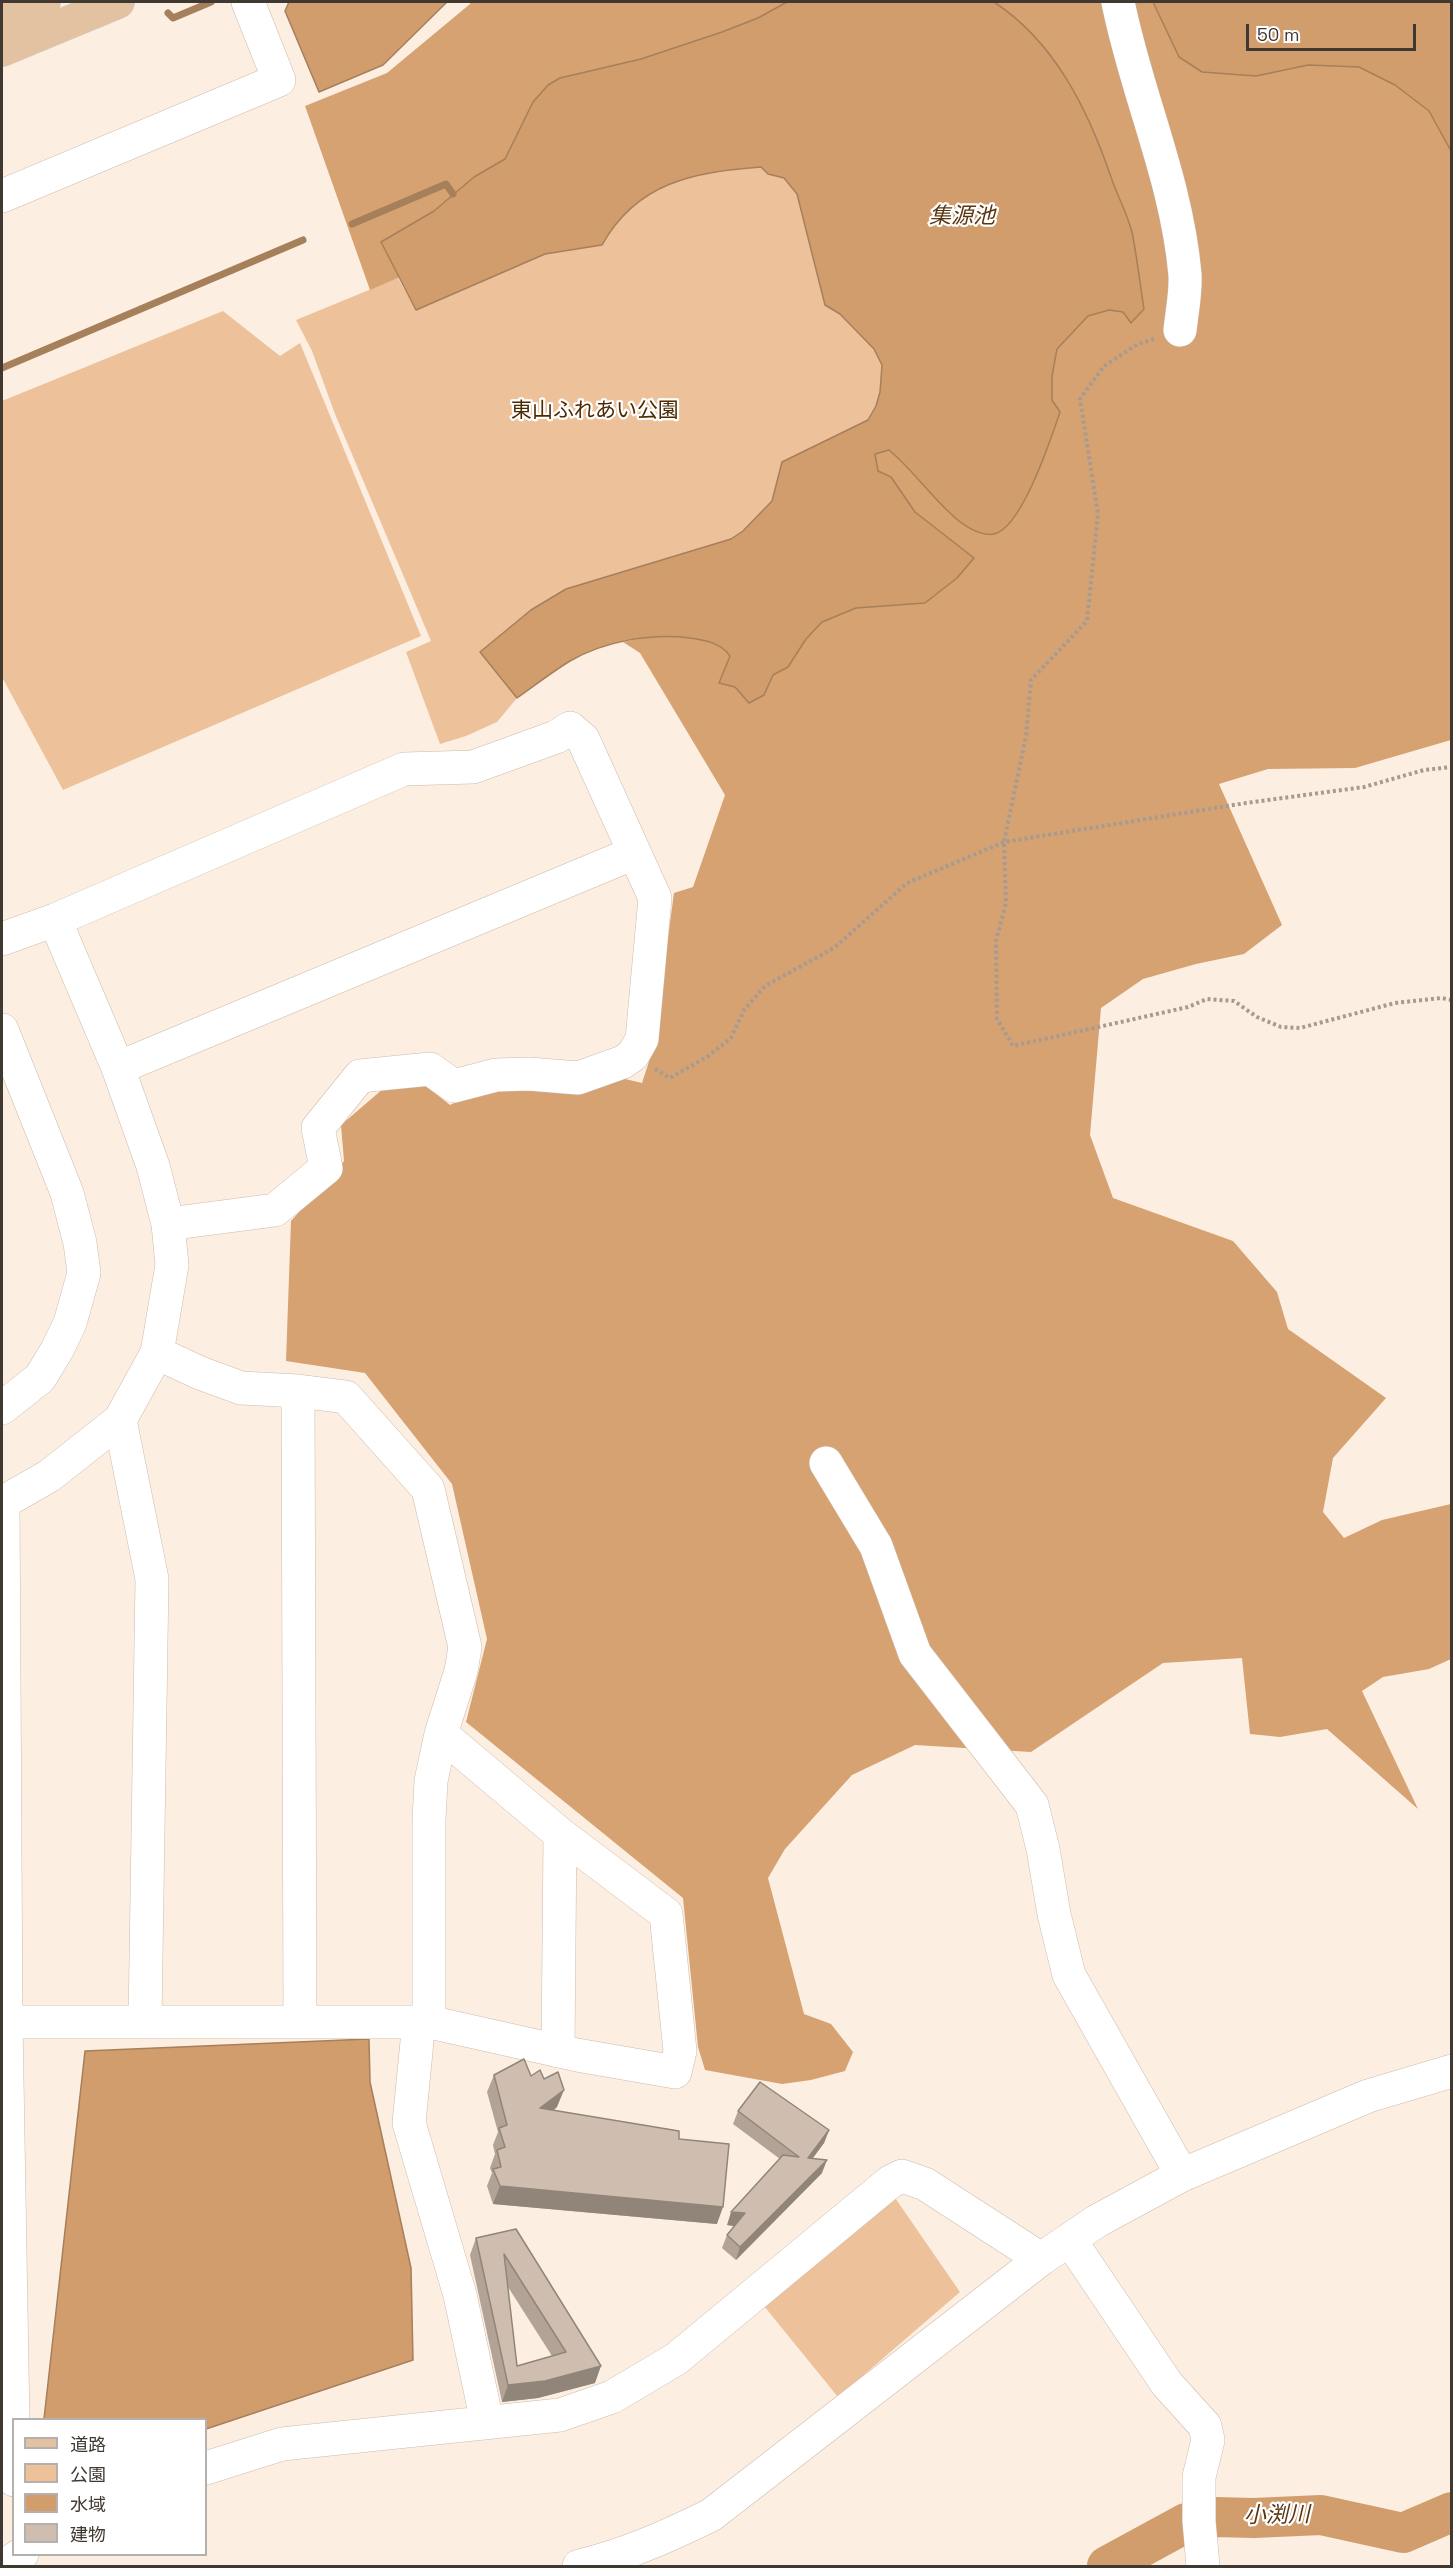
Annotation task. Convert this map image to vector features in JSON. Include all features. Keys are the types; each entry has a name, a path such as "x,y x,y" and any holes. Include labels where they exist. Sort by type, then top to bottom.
{"main road":[{"path":"2,19 44,2"},
{"path":"2,50 118,2"}],"street":[{"path":"2,196 279,80 248,2"},
{"path":"1118,2 1125,39 1161,152 1173,204 1185,276 1180,330"},
{"path":"2,939 55,920 404,769 473,767 556,737 570,728 583,740 655,898 642,1039 633,1055 623,1062 578,1078 529,1074 496,1075 454,1086 430,1069 360,1076 318,1128 326,1168 275,1210 168,1224"},
{"path":"118,1068 634,853"},
{"path":"9,2469 2,1503 49,1476 120,1420 157,1353 172,1265 168,1224 153,1166 118,1068 55,920"},
{"path":"2,1030 67,1193 80,1243 84,1273 70,1323 40,1378 2,1408"},
{"path":"157,1353 200,1373 241,1388 298,1391 346,1397 428,1489 465,1647 461,1671 441,1734 431,1781 424,2021 409,2124 460,2295 487,2422"},
{"path":"298,1391 300,2021"},
{"path":"120,1420 152,1579 145,2022"},
{"path":"826,1463 876,1546 915,1654 1032,1805 1069,1976 1182,2175"},
{"path":"4,2022 424,2021 558,2051 675,2072 680,2051 666,1914 560,1834 441,1734"},
{"path":"558,2051 560,1834"},
{"path":"579,2566 614,2558 655,2543 711,2515 1041,2259 1097,2221 1182,2175 1368,2096 1452,2071"},
{"path":"207,2468 282,2444 560,2415 612,2397 676,2359 890,2182 902,2176 925,2184 1041,2259"},
{"path":"1070,2240 1167,2384 1205,2426 1208,2440 1199,2477 1199,2521 1203,2566"}],"path":[{"path":"1180,330 1138,344 1104,366 1080,399 1098,514 1087,621 1031,680 1026,736 1004,842 1006,903 996,941 997,1019 1013,1046 1188,1007 1208,999 1234,1001 1257,1017 1281,1027 1300,1028 1395,1003 1441,998 1452,1000"},
{"path":"633,1055 670,1078 707,1057 731,1038 744,1010 765,986 834,948 907,883 1004,842 1246,803 1364,787 1424,770 1452,767"}],"green space":[{"name":"東山ふれあい公園","path":"761,167 768,174 784,178 797,194 825,305 840,314 874,349 882,365 880,392 876,406 868,420 782,462 772,501 743,531 731,539 566,589 531,610 481,652 517,698 497,722 466,736 440,744 406,652 431,641 335,414 312,351 296,320 398,278 416,310 545,254 602,245 616,223 632,207 650,194 670,184 713,172"},
{"path":"223,311 280,356 300,343 421,636 63,790 2,677 2,401"},
{"path":"891,2192 960,2292 838,2397 764,2306"}],"shaded area":[{"path":"470,2 1451,2 1451,740 1355,768 1268,769 1219,784 1282,925 1244,954 1196,964 1143,979 1101,1008 1090,1135 1113,1198 1233,1241 1277,1292 1288,1329 1386,1398 1333,1458 1323,1512 1344,1538 1382,1520 1451,1504 1451,1659 1429,1669 1383,1677 1362,1691 1418,1809 1327,1729 1280,1737 1250,1734 1242,1658 1163,1663 1031,1752 915,1745 852,1775 785,1849 768,1878 804,2014 831,2024 853,2052 845,2071 811,2080 782,2084 705,2070 698,2047 683,1898 466,1722 487,1639 452,1484 365,1373 286,1361 291,1221 344,1161 341,1125 384,1088 421,1082 450,1105 499,1082 621,1078 642,1083 653,1049 674,893 693,887 725,795 640,653 623,642 649,637 680,636 695,637 721,646 730,655 726,668 735,687 749,703 906,379 844,141 649,112 398,278 370,290 305,106 387,73"}],"water":[{"path":"289,2 447,2 383,65 319,92 285,11"},
{"name":"集源池","path":"787,2 994,2 1016,18 1052,57 1067,79 1092,127 1132,232 1144,309 1131,323 1123,312 1109,310 1088,316 1057,349 1052,376 1052,400 1060,412 1043,460 1025,500 1005,528 994,534 976,531 959,521 889,450 875,454 878,471 891,477 915,512 974,558 957,578 925,603 856,608 822,622 806,639 788,667 773,675 764,695 749,703 735,687 719,683 730,656 726,652 707,641 675,637 628,640 598,648 570,661 517,698 480,652 531,610 566,589 731,539 743,531 772,501 782,462 868,420 876,406 880,392 882,365 874,349 840,314 825,305 797,194 784,178 768,174 761,167 713,172 670,184 650,194 632,207 616,224 602,245 545,254 416,310 381,242 434,211 474,177 505,159 533,102 548,85 560,78 641,59 722,32 758,18"},
{"path":"1153,2 1451,2 1451,151 1429,111 1395,85 1359,67 1308,65 1256,76 1202,72 1179,57"},
{"path":"369,2039 370,2082 411,2268 413,2360 207,2429 207,2418 44,2418 85,2051"}],"building":[{"path":"524,2059 531,2076 540,2070 544,2079 558,2072 564,2090 540,2108 679,2131 679,2139 729,2144 723,2207 500,2186 493,2169 501,2167 497,2150 505,2147 499,2128 507,2125 494,2075"},
{"path":"760,2082 829,2130 808,2158 827,2160 740,2247 727,2235 745,2213 731,2212 783,2155 799,2157 738,2111"},
{"path":"516,2229 601,2366 545,2381 508,2385 476,2238","holes":["504,2254 566,2352 517,2366"]}],"waterway":[{"path":"168,13 173,18 211,2"},
{"path":"352,224 446,184 453,194"},
{"path":"2,368 303,240"},
{"name":"小渕川","path":"1107,2566 1186,2523 1215,2517 1321,2515 1403,2533 1452,2512"}]}
